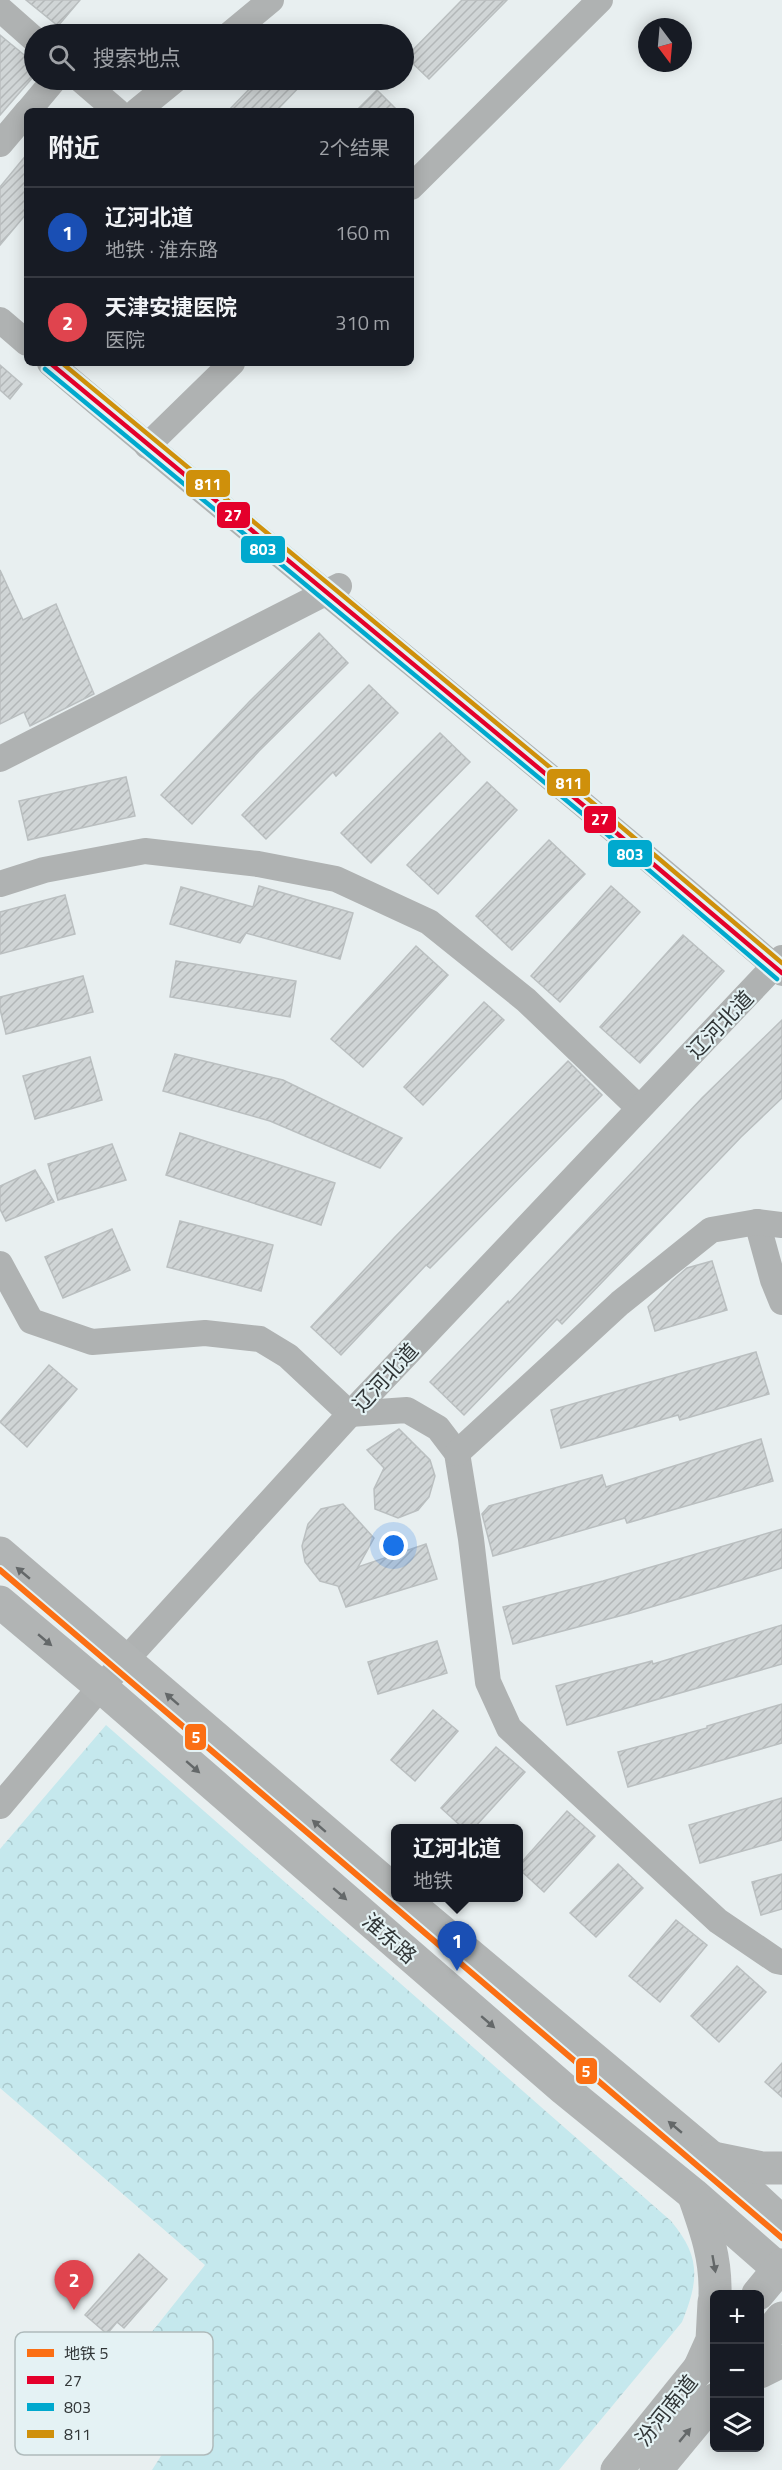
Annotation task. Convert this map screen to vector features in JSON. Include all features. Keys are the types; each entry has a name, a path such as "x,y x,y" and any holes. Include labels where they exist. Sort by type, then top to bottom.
{"main road":[{"name":"淮东路","path":"0,1553 391,1888"},
{"name":"淮东路","path":"0,1602 564,2089 781,2268"},
{"name":"淮东路","path":"407,1902 711,2157 782,2222"},
{"path":"711,2157 762,2168 782,2168"},
{"path":"693,2194 706,2230 716,2269 715,2290"},
{"path":"762,2290 781,2268"},
{"path":"760,2344 782,2318"},
{"name":"汾河南道","path":"617,2470 706,2360 711,2344"},
{"path":"764,2370 782,2361"},
{"name":"汾河南道","path":"656,2470 710,2405"}],"street":[{"path":"242,24 272,0"},
{"path":"414,184 600,0"},
{"path":"0,9 24,30"},
{"path":"30,108 45,90"},
{"path":"93,90 114,108"},
{"path":"141,108 163,90"},
{"path":"0,144 24,115"},
{"path":"0,300 24,320"},
{"path":"0,320 24,340"},
{"path":"54,366 153,440 334,590 591,793 780,963"},
{"path":"78,366 153,440"},
{"path":"153,440 229,366"},
{"path":"0,759 334,590"},
{"path":"0,884 44,870 145,851 258,864 336,879 429,922 526,1000 639,1108"},
{"name":"辽河北道","path":"0,1806 101,1687 350,1414 639,1108 780,963"},
{"path":"457,1453 620,1303 711,1230 757,1222 782,1225"},
{"path":"757,1222 773,1280 782,1302"},
{"path":"0,1264 31,1321 92,1342 205,1333 260,1339 288,1356 350,1414 407,1410 438,1428 457,1453 488,1682 509,1728 718,1921 777,1961 782,1962"}],"green space":[{"path":"106,1725 671,2221 688,2246 694,2269 692,2294 682,2322 559,2470 152,2470 162,2455 213,2455 213,2332 152,2332 205,2265 0,2088 0,1849"}],"building":[{"path":"26,0 80,0 60,24 56,24"},
{"path":"462,0 507,0 429,79 414,65 414,49"},
{"path":"0,35 24,55 24,87 0,115"},
{"path":"248,90 296,90 279,108 231,108"},
{"path":"377,90 395,108 359,108"},
{"path":"24,158 24,217 0,245 0,187"},
{"path":"0,365 22,384 10,399 0,390"},
{"path":"0,570 23,620 56,604 94,694 30,726 24,712 0,724"},
{"path":"319,633 348,663 259,751 192,824 161,795 249,702"},
{"path":"369,685 398,713 336,776 333,772 266,839 242,815"},
{"path":"440,733 470,762 371,863 341,833"},
{"path":"126,777 135,816 28,840 19,801"},
{"path":"487,782 517,810 438,894 407,865"},
{"path":"549,840 585,874 512,950 476,916"},
{"path":"259,886 353,913 340,959 246,933 240,943 170,924 181,887 253,907"},
{"path":"611,886 640,912 560,1002 531,976"},
{"path":"65,895 75,934 0,954 0,912"},
{"path":"683,935 724,971 640,1063 600,1027"},
{"path":"416,946 448,975 363,1067 331,1039"},
{"path":"176,961 296,981 290,1017 170,997"},
{"path":"83,976 93,1012 6,1034 0,1009 0,997"},
{"path":"484,1002 504,1020 423,1105 404,1087"},
{"path":"782,1020 782,1098 741,1137 562,1324 557,1319 464,1415 430,1382 508,1301 509,1303 702,1098"},
{"path":"175,1054 283,1080 402,1138 380,1168 270,1121 163,1091"},
{"path":"90,1057 102,1100 35,1119 23,1076"},
{"path":"568,1061 602,1095 430,1268 426,1265 341,1355 311,1327 394,1238"},
{"path":"180,1133 335,1183 321,1225 166,1175"},
{"path":"112,1144 126,1180 58,1200 48,1164"},
{"path":"35,1170 54,1202 6,1221 0,1209 0,1186"},
{"path":"180,1221 273,1245 261,1291 167,1267"},
{"path":"112,1229 130,1270 63,1298 45,1257"},
{"path":"712,1261 727,1310 655,1331 648,1307 687,1268"},
{"path":"756,1352 769,1394 680,1420 678,1415 561,1448 551,1410"},
{"path":"49,1365 77,1389 27,1447 0,1422"},
{"path":"399,1429 430,1460 435,1476 429,1497 418,1510 398,1518 375,1509 374,1489 384,1468 367,1450"},
{"path":"761,1439 773,1481 627,1523 625,1518 493,1556 482,1514 489,1506 602,1475 606,1487"},
{"path":"343,1504 374,1538 358,1567 426,1544 437,1579 346,1607 338,1586 320,1581 305,1562 302,1546 308,1524 321,1509"},
{"path":"782,1529 782,1568 631,1613 513,1644 503,1607 603,1581"},
{"path":"782,1625 782,1664 567,1725 556,1686 652,1661 653,1664"},
{"path":"437,1641 447,1673 378,1694 368,1662"},
{"path":"782,1704 782,1743 628,1787 618,1752 707,1728 707,1726"},
{"path":"433,1710 458,1731 415,1781 391,1760"},
{"path":"496,1747 525,1772 478,1824 459,1824 441,1808"},
{"path":"782,1798 782,1840 700,1863 689,1825"},
{"path":"567,1811 595,1836 544,1892 523,1873 523,1860"},
{"path":"618,1864 643,1888 596,1937 570,1913"},
{"path":"782,1874 782,1909 761,1915 752,1882"},
{"path":"676,1920 707,1945 660,2002 629,1976"},
{"path":"737,1966 766,1992 719,2042 691,2016"},
{"path":"782,2063 782,2097 765,2082"},
{"path":"139,2254 167,2279 124,2328 117,2322 109,2332 105,2332 85,2315"}],"metro line":[{"name":"5","path":"0,1570 782,2238"}],"transit line":[{"name":"27","path":"54,366 782,973"},
{"name":"811","path":"66,366 605,813 782,963"},
{"name":"803","path":"45,369 596,825 777,979"}],"place":[{"name":"辽河北道","path":"457,1971"},
{"name":"天津安捷医院","path":"74,2310"}]}
